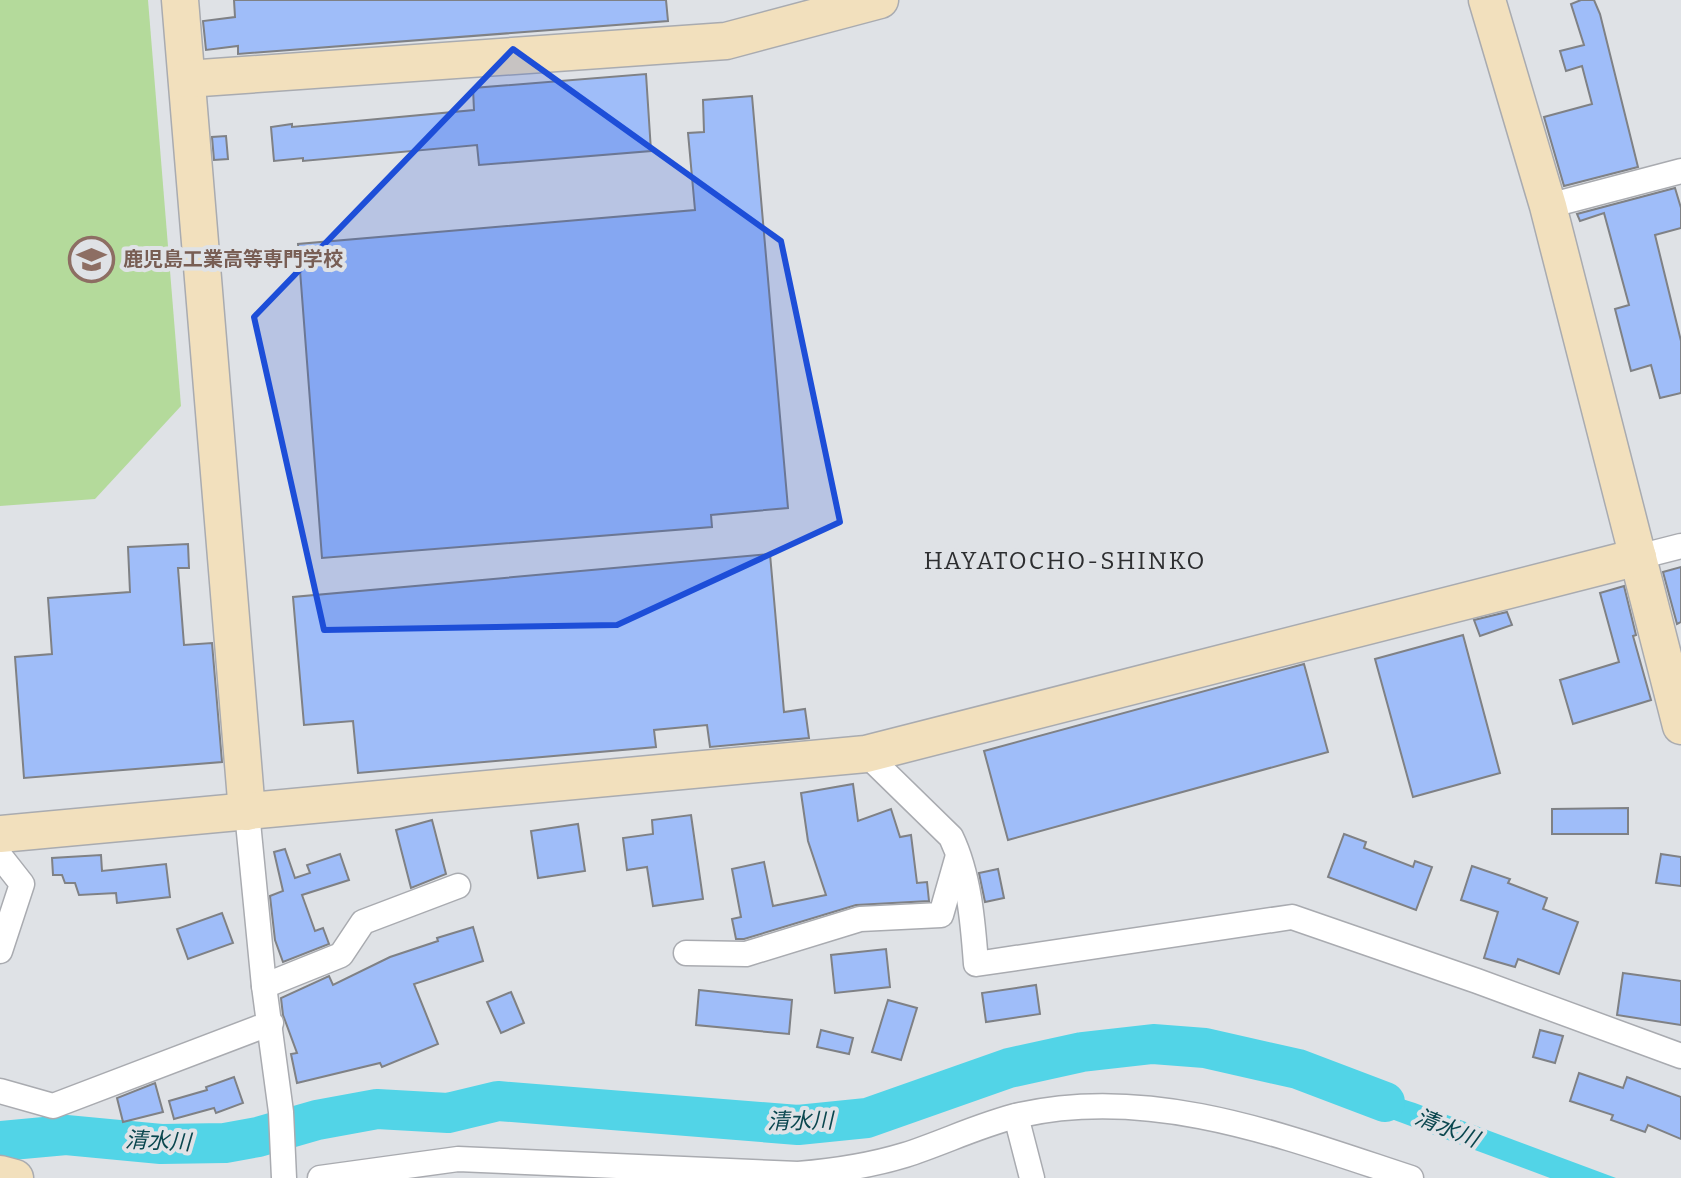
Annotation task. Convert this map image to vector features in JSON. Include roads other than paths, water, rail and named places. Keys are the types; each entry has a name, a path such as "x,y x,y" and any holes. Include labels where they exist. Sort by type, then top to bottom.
{"street":[{"path":"180,0 247,812 264,986 281,1112 284,1178"},
{"path":"187,79 726,41 880,0"},
{"path":"1487,0 1548,206 1681,726"},
{"path":"1548,206 1681,171"},
{"path":"0,834 866,754 1681,546"},
{"path":"866,754 951,837 959,852 974,934 976,964 1292,917 1681,1056"},
{"path":"686,953 746,954 860,919 941,915 959,852"},
{"path":"0,856 22,884 0,951"},
{"path":"264,986 341,955 363,922 458,886"},
{"path":"0,1091 53,1106 271,1023"},
{"path":"320,1178 458,1159 798,1174 838,1171 906,1155 1016,1116 1079,1106 1118,1104 1264,1130 1411,1178"},
{"path":"1016,1116 1032,1178"},
{"path":"0,1174 15,1178"}],"water":[{"path":"1339,1079 1415,1103 1616,1178 1550,1178 1359,1107 1336,1083"}],"waterway":[{"name":"清水川","path":"0,1141 66,1135 161,1144 225,1143 377,1109 448,1113 498,1101 798,1125 867,1118 1009,1068 1082,1052 1153,1044 1205,1048 1298,1069 1385,1102"}],"place":[{"name":"鹿児島工業高等専門学校","path":"92,259"}],"district":[{"name":"HAYATOCHO-SHINKO","path":"1065,561"}]}
